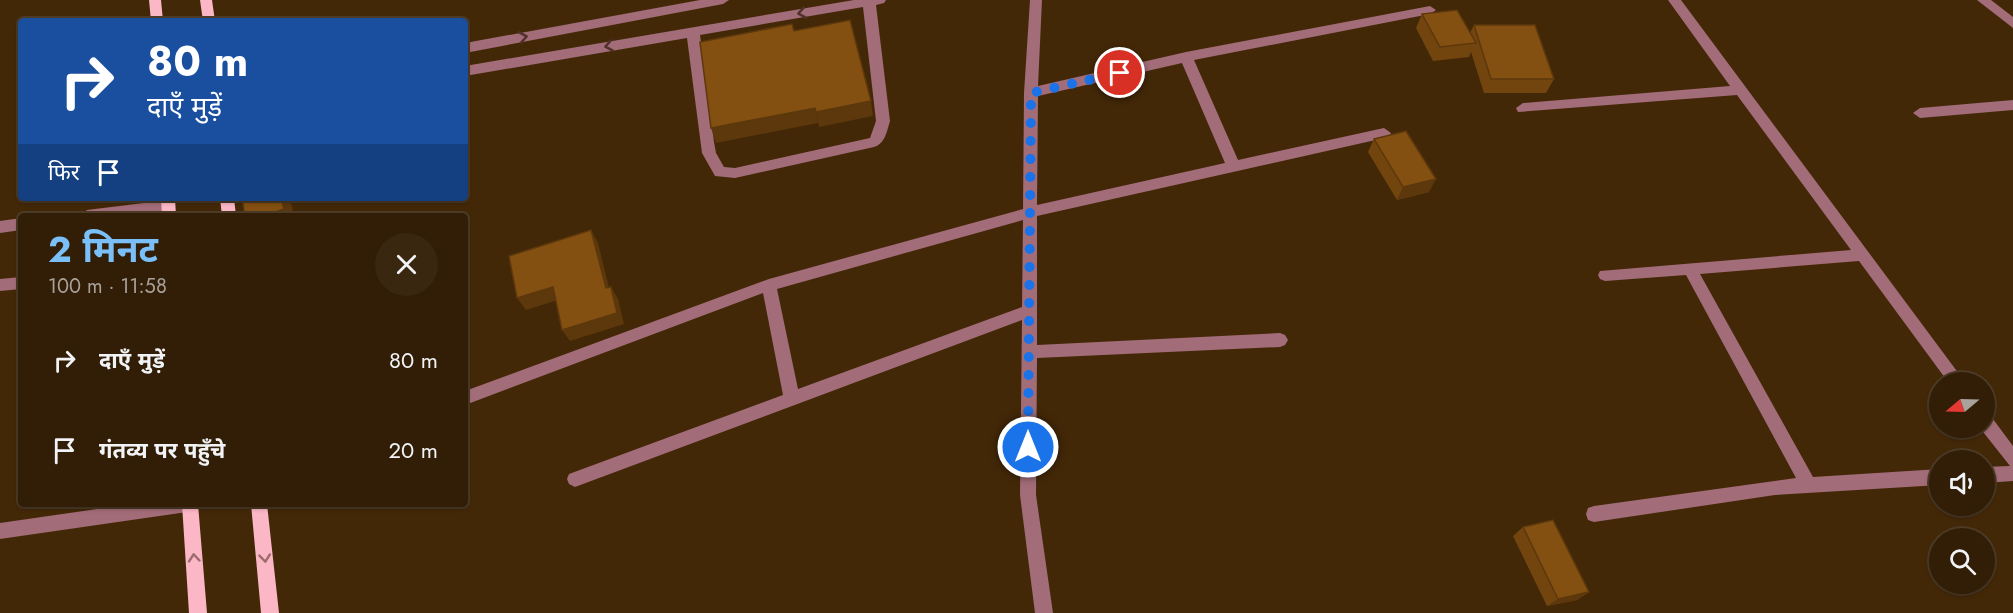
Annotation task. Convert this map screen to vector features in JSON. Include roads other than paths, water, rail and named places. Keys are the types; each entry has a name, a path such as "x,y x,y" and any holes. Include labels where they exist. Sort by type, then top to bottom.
{"main road":[{"path":"155,0 157,18"},
{"path":"206,0 209,18"},
{"path":"188,507 198,613"},
{"path":"259,507 270,613"}],"street":[{"path":"468,47 723,0"},
{"path":"1036,0 1031,93 1028,495 1044,613"},
{"path":"1674,0 1950,372"},
{"path":"1983,0 2013,24"},
{"path":"468,70 874,1 883,121 880,134 874,142 735,173 720,172 709,153 693,32"},
{"path":"1031,93 1186,57 1430,10"},
{"path":"1186,57 1234,167"},
{"path":"1523,108 1741,90"},
{"path":"1920,113 2013,105"},
{"path":"468,397 769,285 1031,212 1384,133"},
{"path":"114,213 169,207"},
{"path":"0,227 18,224"},
{"path":"1605,275 1862,255"},
{"path":"1690,269 1809,486"},
{"path":"0,285 18,283"},
{"path":"769,285 792,398"},
{"path":"575,479 1029,311"},
{"path":"1028,352 1280,340"},
{"path":"1995,435 2013,459"},
{"path":"1995,474 2013,473"},
{"path":"1594,514 1775,487 1929,478"},
{"path":"0,531 167,507"}]}
